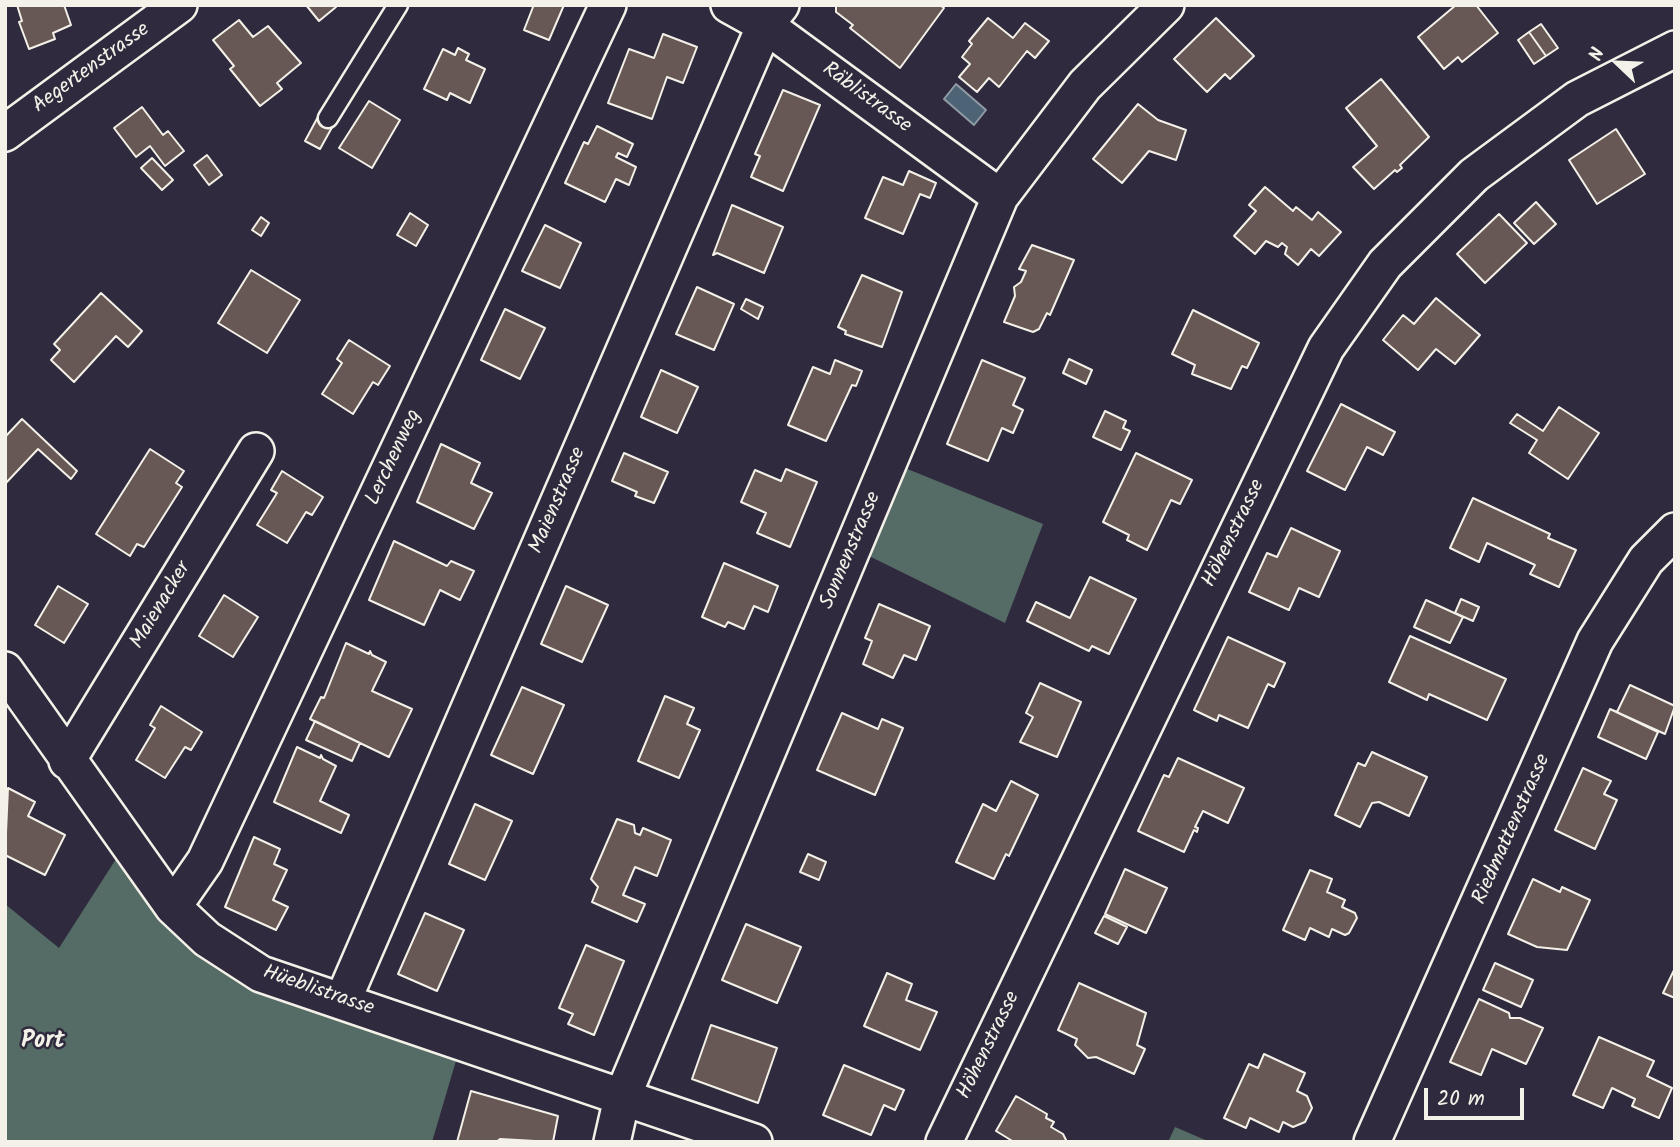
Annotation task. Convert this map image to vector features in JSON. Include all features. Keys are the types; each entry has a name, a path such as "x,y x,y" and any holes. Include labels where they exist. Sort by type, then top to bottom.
{"street":[{"name":"Aegertenstrasse","path":"5,133 179,5"},
{"name":"Lerchenweg","path":"173,906 205,861 608,5"},
{"name":"Räblistrasse","path":"729,5 773,15 1000,197"},
{"name":"Sonnenstrasse","path":"612,1142 622,1098 1000,197 1085,85 1166,5"},
{"name":"Maienstrasse","path":"343,1000 773,15"},
{"name":"Höhenstrasse","path":"944,1142 1326,348 1385,264 1474,175 1577,99 1675,49"},
{"name":"Maienacker","path":"67,761 256,451"},
{"name":"Riedmattenstrasse","path":"1372,1142 1595,641 1646,560 1675,531"},
{"name":"Hüeblistrasse","path":"5,670 67,761 173,906 207,939 261,974 754,1142"}],"lane":[{"path":"328,118 398,5"}],"green space":[{"path":"905,468 1043,524 1005,623 869,556"},
{"path":"116,859 194,950 276,999 458,1054 432,1142 5,1142 5,904 59,948"},
{"path":"1175,1127 1210,1142 1168,1142"}],"water":[{"path":"956,84 986,110 974,125 944,99"}],"building":[{"path":"17,5 64,5 71,25 53,33 55,39 29,49 19,22 22,21"},
{"path":"306,5 334,5 336,7 319,21"},
{"path":"530,5 564,5 549,40 524,30 533,7"},
{"path":"836,5 940,5 944,8 900,68 850,28 853,25 836,12"},
{"path":"1456,5 1476,5 1498,33 1462,62 1458,57 1444,69 1418,37"},
{"path":"988,18 1013,38 1025,23 1049,41 1035,58 1027,51 999,87 989,78 977,92 959,77 970,64 962,57 972,44 969,41"},
{"path":"1216,18 1254,56 1230,79 1225,74 1207,92 1174,59"},
{"path":"239,20 253,37 268,26 301,63 277,83 282,89 260,106 230,69 234,66 213,40"},
{"path":"1541,24 1558,48 1546,56 1529,32"},
{"path":"1529,32 1546,56 1534,64 1518,40"},
{"path":"663,34 697,47 683,83 667,77 652,119 608,103 629,49 654,58"},
{"path":"458,48 469,54 466,60 485,69 470,103 450,93 447,100 424,89 443,49 455,55"},
{"path":"1381,79 1429,137 1400,165 1402,168 1397,172 1395,170 1374,189 1353,167 1377,146 1346,108"},
{"path":"783,90 820,105 783,191 751,177 760,156 755,154"},
{"path":"369,101 400,120 372,168 339,148"},
{"path":"1138,104 1158,120 1186,130 1176,160 1149,151 1122,183 1093,159"},
{"path":"142,107 163,135 168,131 184,151 165,166 150,146 136,157 114,128"},
{"path":"320,113 335,122 320,149 305,141"},
{"path":"597,126 633,144 627,157 618,153 616,157 636,167 629,185 616,179 605,202 565,183 584,142 588,144"},
{"path":"1616,129 1645,174 1597,204 1569,160"},
{"path":"207,155 222,175 209,185 194,165"},
{"path":"152,158 173,180 162,190 141,168"},
{"path":"909,171 936,183 930,198 920,194 903,234 865,218 883,177 903,185"},
{"path":"1265,187 1293,211 1296,207 1312,220 1318,212 1341,232 1319,256 1311,249 1298,265 1285,254 1287,247 1282,243 1278,247 1266,241 1255,254 1234,236 1256,211 1249,205"},
{"path":"1536,202 1556,224 1534,244 1514,223"},
{"path":"732,205 783,227 764,273 717,253 713,255"},
{"path":"410,213 428,225 416,246 397,235"},
{"path":"1499,214 1527,243 1485,283 1457,254"},
{"path":"261,217 269,223 261,236 252,230"},
{"path":"545,225 581,243 560,288 522,271"},
{"path":"1032,245 1074,260 1050,315 1047,313 1039,329 1033,332 1004,322 1015,296 1014,287 1021,282 1026,271 1019,269"},
{"path":"251,270 300,300 267,353 218,323"},
{"path":"862,275 902,292 882,347 845,334 846,331 838,327"},
{"path":"697,287 734,304 714,350 676,334"},
{"path":"101,293 142,331 128,347 116,336 74,382 51,360 60,350 54,344"},
{"path":"1436,298 1480,335 1455,364 1436,349 1418,370 1383,340 1403,315 1414,324"},
{"path":"746,299 763,307 758,319 741,309"},
{"path":"505,309 545,328 520,379 481,360"},
{"path":"1193,310 1259,343 1247,368 1242,366 1231,389 1192,374 1195,365 1172,354"},
{"path":"349,340 390,366 378,385 373,382 353,414 322,394 342,363 337,359"},
{"path":"1069,359 1092,370 1086,384 1063,373"},
{"path":"835,360 862,371 856,386 852,385 826,441 788,425 813,367 830,374"},
{"path":"982,360 1025,378 1013,405 1023,410 1013,433 1002,428 988,461 947,444"},
{"path":"661,370 698,387 677,433 641,417"},
{"path":"1341,404 1395,432 1383,455 1367,447 1345,490 1307,471"},
{"path":"1559,407 1599,433 1568,479 1529,453 1537,440 1510,423 1517,414 1543,431"},
{"path":"1105,411 1126,421 1123,428 1130,431 1121,450 1093,437"},
{"path":"22,419 77,471 71,479 38,449 5,484 5,437"},
{"path":"441,444 480,463 471,483 492,493 474,529 417,502"},
{"path":"150,449 184,471 176,483 182,487 144,547 137,544 130,556 96,534"},
{"path":"624,453 668,472 654,503 635,496 637,492 612,481"},
{"path":"1136,453 1192,480 1180,504 1171,500 1147,550 1127,540 1129,535 1103,522"},
{"path":"786,469 817,482 790,547 757,533 766,513 741,502 755,470 781,481"},
{"path":"282,471 323,497 312,515 306,512 287,543 257,525 277,493 271,490"},
{"path":"1473,498 1550,534 1548,538 1576,550 1559,587 1530,574 1535,565 1487,543 1479,562 1450,548"},
{"path":"1291,528 1340,551 1319,597 1299,588 1289,610 1249,592 1267,553 1277,557"},
{"path":"394,541 447,566 451,561 474,571 460,600 440,590 424,625 369,600"},
{"path":"724,563 778,586 768,612 754,606 744,629 728,622 725,627 702,617"},
{"path":"1090,577 1136,599 1109,654 1092,646 1089,651 1027,621 1036,602 1070,618"},
{"path":"58,586 88,604 64,643 35,625"},
{"path":"566,586 608,605 582,662 541,644"},
{"path":"224,595 258,617 233,657 199,636"},
{"path":"1461,599 1479,607 1473,621 1455,613"},
{"path":"1426,600 1463,617 1450,643 1414,627"},
{"path":"879,604 930,626 916,660 904,655 893,678 863,664 872,641 865,638"},
{"path":"1410,636 1506,679 1487,720 1429,694 1427,700 1389,682"},
{"path":"1228,637 1285,663 1274,687 1268,684 1248,728 1219,715 1217,721 1194,710"},
{"path":"346,643 369,654 370,651 372,655 386,662 372,691 412,709 389,757 310,719 321,697 324,698"},
{"path":"1040,683 1081,702 1057,757 1020,742 1033,717 1026,713"},
{"path":"1630,685 1675,706 1665,734 1610,709 1617,712"},
{"path":"522,687 564,705 533,774 491,755"},
{"path":"665,696 694,708 687,724 700,730 679,778 638,761"},
{"path":"161,706 202,732 191,750 185,747 165,778 136,760 155,728 150,725"},
{"path":"1610,709 1658,732 1646,759 1598,737"},
{"path":"842,713 878,729 882,719 903,728 875,795 817,770"},
{"path":"315,721 360,743 352,761 306,740"},
{"path":"297,747 320,758 321,755 336,766 320,801 349,815 341,833 274,802"},
{"path":"1372,752 1427,777 1409,816 1379,802 1372,803 1360,827 1335,815 1358,763 1365,766"},
{"path":"1178,758 1244,788 1228,823 1203,811 1195,827 1198,828 1197,832 1194,830 1184,852 1138,831 1164,775 1169,777"},
{"path":"1583,768 1611,781 1604,794 1617,800 1595,849 1555,830"},
{"path":"1011,781 1038,795 1009,856 1006,854 994,879 956,862 983,804 996,811"},
{"path":"8,788 35,802 28,816 65,835 45,875 5,855"},
{"path":"475,804 512,821 485,880 449,864"},
{"path":"617,819 634,825 635,833 640,835 643,828 671,840 657,876 635,867 623,895 645,904 637,922 592,902 598,887 591,879"},
{"path":"254,837 280,849 274,864 287,870 273,900 288,907 276,930 225,907"},
{"path":"808,854 826,862 819,880 800,872"},
{"path":"1125,869 1167,888 1146,933 1105,914"},
{"path":"1310,870 1332,879 1327,892 1345,900 1342,907 1355,913 1357,918 1349,933 1345,935 1332,929 1329,937 1310,928 1305,940 1283,930"},
{"path":"1533,879 1560,892 1562,887 1590,900 1567,950 1537,947 1508,934"},
{"path":"425,913 464,930 437,991 398,974"},
{"path":"1104,916 1127,927 1118,944 1095,933"},
{"path":"746,924 801,947 777,1003 722,980"},
{"path":"586,945 624,961 594,1035 568,1024 573,1014 559,1008"},
{"path":"1495,963 1533,980 1521,1007 1483,990"},
{"path":"1675,968 1675,998 1663,993"},
{"path":"887,973 912,984 906,1000 937,1012 920,1050 864,1026"},
{"path":"1079,983 1146,1013 1137,1045 1145,1049 1134,1074 1096,1057 1088,1058 1075,1045 1077,1039 1058,1030"},
{"path":"1479,999 1509,1013 1510,1018 1520,1018 1543,1028 1526,1064 1492,1049 1481,1075 1450,1062"},
{"path":"711,1025 777,1048 758,1103 692,1079"},
{"path":"1599,1037 1654,1061 1647,1076 1672,1088 1659,1118 1632,1106 1635,1099 1612,1088 1603,1108 1573,1095"},
{"path":"1264,1054 1305,1073 1297,1091 1307,1096 1312,1108 1305,1122 1293,1127 1283,1122 1279,1132 1250,1118 1246,1128 1224,1118 1249,1064 1258,1068"},
{"path":"844,1065 904,1090 895,1110 884,1105 871,1135 823,1115"},
{"path":"471,1091 558,1116 553,1142 500,1139 496,1142 457,1142"},
{"path":"1016,1096 1047,1114 1046,1118 1054,1122 1051,1127 1063,1134 1067,1142 1014,1142 996,1131"}],"district":[{"name":"Port","path":"43,1043"}]}
